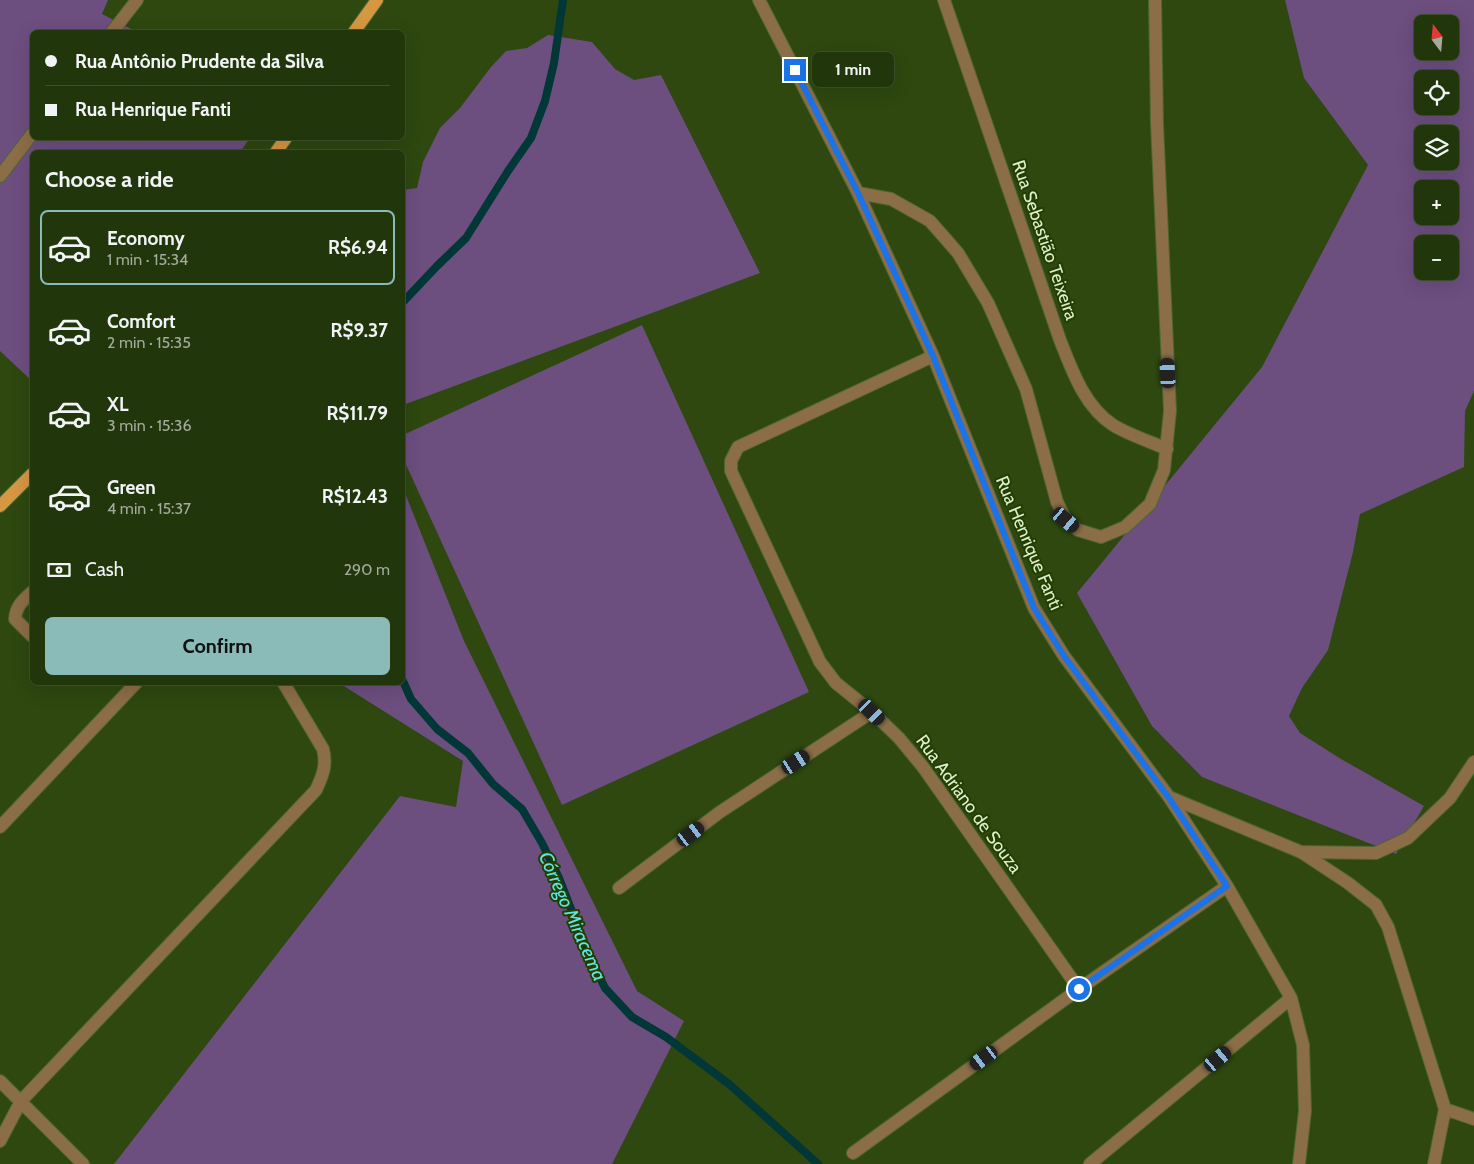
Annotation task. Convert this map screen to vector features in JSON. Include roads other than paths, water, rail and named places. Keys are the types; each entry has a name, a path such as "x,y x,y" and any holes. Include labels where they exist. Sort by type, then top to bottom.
{"main road":[{"path":"355,30 377,0"},
{"path":"0,506 30,476"}],"street":[{"path":"114,30 137,0"},
{"name":"Rua Henrique Fanti","path":"759,0 858,193 933,356 1034,608 1064,656 1169,798 1227,886 1291,998 1303,1045 1305,1111 1299,1164"},
{"name":"Rua Sebastião Teixeira","path":"944,0 1060,340 1076,380 1096,410 1113,425 1167,449"},
{"path":"858,193 891,199 930,221 958,253 988,303 1026,389 1057,502 1066,520 1078,530 1101,536 1125,527 1150,504 1164,470 1170,411 1157,124 1155,0"},
{"path":"0,176 30,137"},
{"name":"Rua Adriano de Souza","path":"933,356 738,448 731,461 732,471 820,662 836,683 872,712 899,738 923,766 1079,989"},
{"path":"30,594 21,602 16,611 15,620 30,634"},
{"path":"0,827 134,685"},
{"path":"0,1141 21,1101 316,790 324,773 326,760 323,749 286,685"},
{"path":"619,888 720,812 872,712"},
{"path":"1301,852 1376,853 1408,838 1450,798 1474,762"},
{"path":"1169,798 1301,852 1348,883 1376,905 1388,927 1446,1110 1434,1164"},
{"path":"853,1153 1079,989 1227,886"},
{"path":"1090,1164 1291,998"},
{"path":"0,1081 83,1164"},
{"path":"1446,1110 1474,1119"}],"waterway":[{"name":"Córrego Miracema","path":"405,300 466,238 531,138 545,101 554,63 563,0"},
{"name":"Córrego Miracema","path":"405,685 411,699 437,729 468,753 493,784 522,809 542,843 559,878 588,953 605,988 632,1017 666,1037 729,1084 818,1164"}]}
